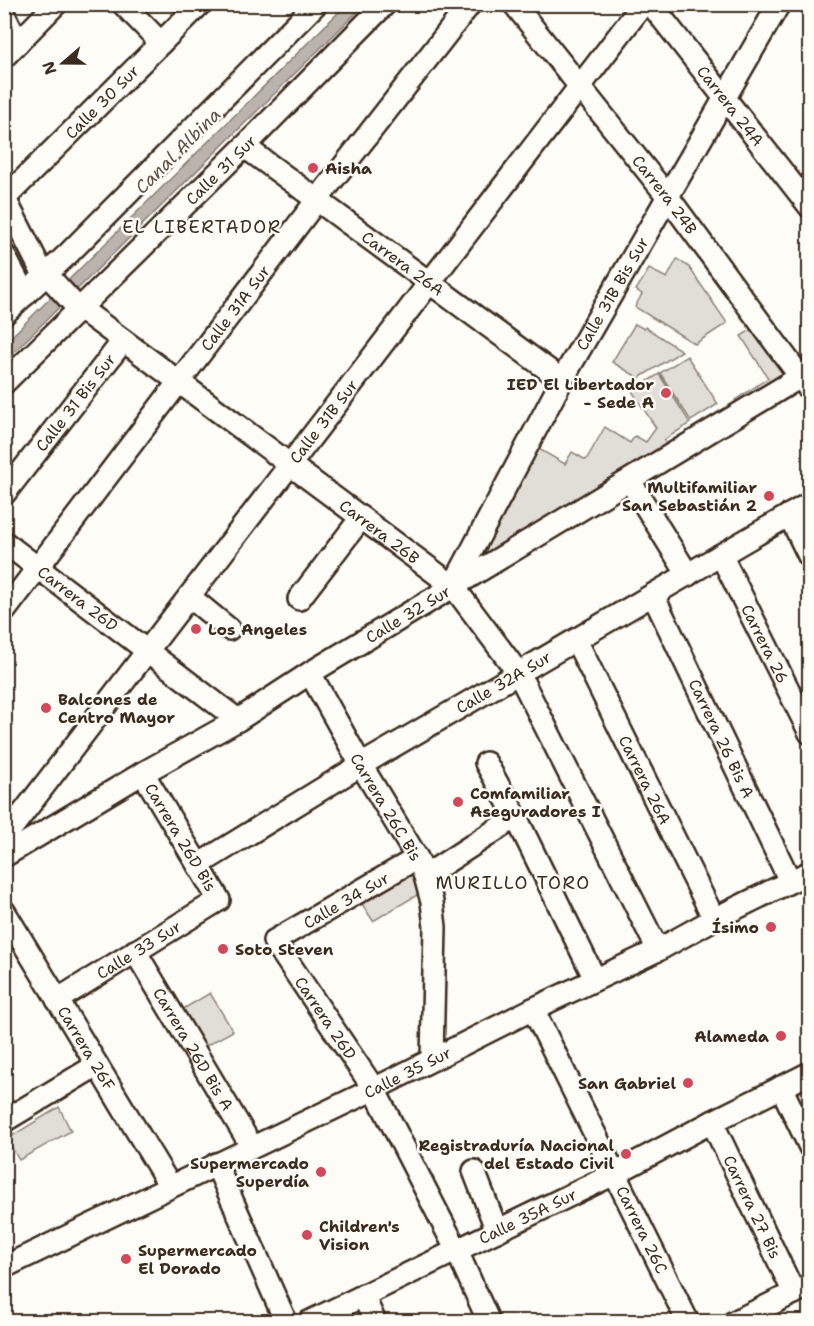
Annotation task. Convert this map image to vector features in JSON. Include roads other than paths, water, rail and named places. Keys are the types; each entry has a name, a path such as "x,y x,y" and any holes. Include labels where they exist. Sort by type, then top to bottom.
{"street":[{"path":"11,50 56,4"},
{"path":"123,4 161,43"},
{"name":"Calle 30 Sur","path":"5,198 200,4"},
{"path":"4,305 50,280 316,4"},
{"name":"Calle 31 Sur","path":"4,383 76,305 245,147 385,4"},
{"name":"Calle 31A Sur","path":"4,612 317,200 470,4"},
{"name":"Carrera 24B","path":"514,4 668,197 806,380"},
{"name":"Calle 31B Sur","path":"8,828 148,652 644,4"},
{"name":"Carrera 24A","path":"651,4 810,207"},
{"name":"Calle 31B Bis Sur","path":"453,586 562,380 779,4"},
{"path":"4,15 11,50"},
{"name":"Carrera 26A","path":"245,147 562,380"},
{"name":"Carrera 26B","path":"5,198 32,255 50,280 76,305 453,586 519,674 658,950"},
{"path":"4,255 25,295"},
{"path":"4,314 25,295"},
{"name":"Calle 31 Bis Sur","path":"4,494 123,341"},
{"name":"Calle 32 Sur","path":"4,856 143,773 238,720 310,673 453,586 806,380"},
{"path":"630,481 688,574"},
{"name":"Calle 32A Sur","path":"198,865 361,765 810,503"},
{"path":"789,515 810,558"},
{"path":"299,599 360,518"},
{"name":"Carrera 26D","path":"4,542 238,720"},
{"name":"Carrera 26","path":"721,555 810,734"},
{"name":"Carrera 26 Bis A","path":"653,595 790,882"},
{"path":"190,597 229,629"},
{"name":"Carrera 26A","path":"576,640 714,919"},
{"name":"Carrera 26C Bis","path":"310,673 421,867 432,902 435,927 432,1058"},
{"path":"486,763 516,817 595,979"},
{"name":"Carrera 26D Bis","path":"143,773 219,900"},
{"name":"Calle 34 Sur","path":"274,941 516,817"},
{"path":"8,828 33,839"},
{"name":"Calle 35 Sur","path":"4,1267 658,950 714,919 810,872"},
{"name":"Calle 33 Sur","path":"57,1000 219,900"},
{"name":"Carrera 26F","path":"4,911 170,1186"},
{"name":"Carrera 26D","path":"274,941 374,1089 456,1249 489,1322"},
{"name":"Carrera 26D Bis A","path":"135,951 252,1147"},
{"name":"Carrera 26C","path":"533,1009 688,1322"},
{"path":"4,1121 97,1065"},
{"name":"Calle 35A Sur","path":"309,1322 616,1173 810,1073"},
{"path":"781,1087 810,1147"},
{"name":"Carrera 27 Bis","path":"712,1122 802,1289"},
{"path":"216,1164 286,1322"},
{"path":"474,1172 497,1231"},
{"path":"734,1322 802,1289"},
{"path":"363,1295 375,1322"}],"place":[{"name":"Aisha","path":"313,168"},
{"name":"IED El Libertador - Sede A","path":"666,393"},
{"name":"Multifamiliar San Sebastián 2","path":"769,496"},
{"name":"Los Angeles","path":"196,629"},
{"name":"Balcones de Centro Mayor","path":"46,708"},
{"name":"Comfamiliar Aseguradores I","path":"458,802"},
{"name":"Ísimo","path":"771,927"},
{"name":"Soto Steven","path":"223,949"},
{"name":"Alameda","path":"781,1036"},
{"name":"San Gabriel","path":"688,1083"},
{"name":"Registraduría Nacional del Estado Civil","path":"626,1154"},
{"name":"Supermercado Superdía","path":"321,1172"},
{"name":"Children's Vision","path":"307,1235"},
{"name":"Supermercado El Dorado","path":"126,1259"}],"district":[{"name":"EL LIBERTADOR","path":"202,227"},
{"name":"MURILLO TORO","path":"513,883"}],"water label":[{"name":"Canal Albina","path":"178,151"}]}
